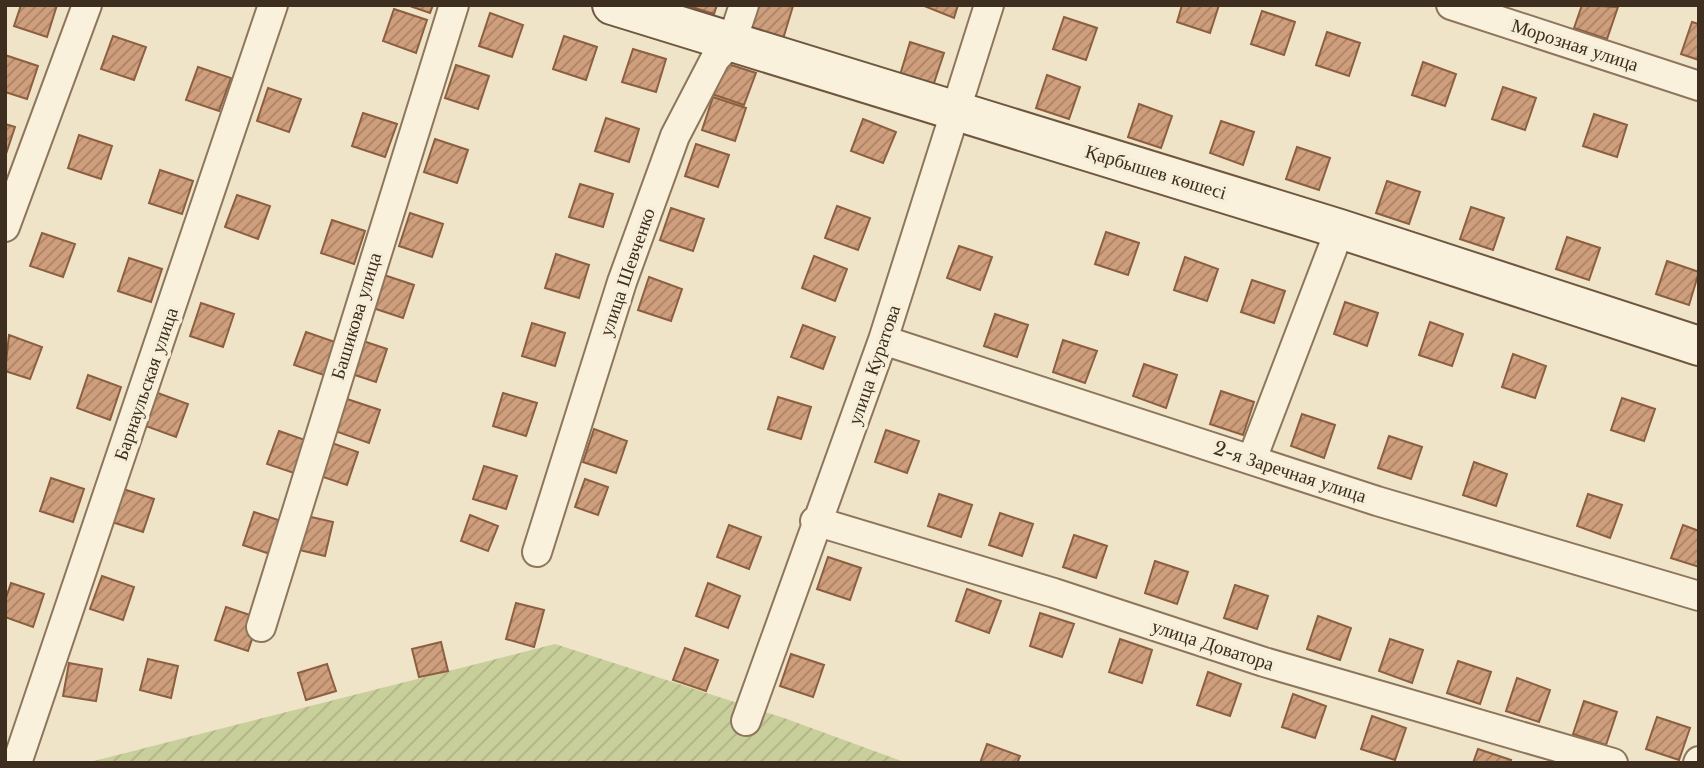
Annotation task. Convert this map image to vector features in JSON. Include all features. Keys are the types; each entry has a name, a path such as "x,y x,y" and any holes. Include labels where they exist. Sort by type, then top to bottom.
{"main road":[{"name":"Қарбышев көшесі","path":"612,5 738,23 957,111 1340,229 1699,346"}],"street":[{"path":"5,227 88,5"},
{"name":"Барнаульская улица","path":"16,763 273,5"},
{"name":"Башикова улица","path":"261,627 454,5"},
{"name":"улица Куратова","path":"746,720 883,340 989,5"},
{"name":"Морозная улица","path":"1451,5 1699,86"},
{"name":"улица Шевченко","path":"537,552 622,282 675,136 715,58 738,23"},
{"path":"1252,459 1340,229"},
{"name":"2-я Заречная улица","path":"883,340 1377,500 1699,596"},
{"name":"улица Доватора","path":"816,521 1054,593 1264,662 1613,763"}],"green space":[{"path":"555,644 784,718 907,763 86,763"}],"building":[{"path":"21,5 57,5 47,37 14,26"},
{"path":"407,5 433,5 430,13"},
{"path":"685,5 717,5 714,14"},
{"path":"757,5 793,6 783,39 749,29"},
{"path":"922,5 958,5 954,18"},
{"path":"1182,5 1219,5 1210,33 1177,22"},
{"path":"1582,5 1618,7 1607,39 1574,28"},
{"path":"394,9 427,20 416,53 383,41"},
{"path":"1262,11 1295,22 1284,55 1251,44"},
{"path":"490,13 523,25 512,57 479,46"},
{"path":"1064,17 1097,28 1086,60 1053,49"},
{"path":"1692,22 1699,24 1699,60 1681,54"},
{"path":"1327,32 1360,43 1349,76 1316,65"},
{"path":"113,36 146,47 134,80 101,69"},
{"path":"564,36 597,47 586,80 553,69"},
{"path":"910,42 944,53 933,86 900,75"},
{"path":"633,49 666,59 656,92 622,82"},
{"path":"5,55 38,66 27,99 5,92"},
{"path":"722,62 756,73 744,105 712,94"},
{"path":"1423,62 1456,74 1445,106 1412,95"},
{"path":"456,65 489,76 478,109 445,98"},
{"path":"198,67 231,78 219,111 186,100"},
{"path":"1047,75 1080,87 1069,119 1036,108"},
{"path":"1503,87 1536,98 1525,130 1492,119"},
{"path":"268,88 301,99 289,132 257,121"},
{"path":"713,97 746,108 735,141 702,130"},
{"path":"1139,104 1172,116 1161,148 1128,137"},
{"path":"363,113 397,124 385,157 352,146"},
{"path":"1594,114 1627,125 1617,157 1583,146"},
{"path":"606,118 639,129 629,162 595,151"},
{"path":"863,119 896,132 883,163 851,151"},
{"path":"1221,121 1254,132 1243,165 1210,153"},
{"path":"5,124 15,127 5,157"},
{"path":"79,135 112,146 101,179 68,168"},
{"path":"435,139 468,150 457,183 424,172"},
{"path":"696,144 729,155 718,187 685,176"},
{"path":"1297,147 1330,158 1319,190 1286,179"},
{"path":"160,170 193,181 182,214 149,203"},
{"path":"1387,181 1420,192 1409,224 1376,213"},
{"path":"580,184 613,194 603,227 569,217"},
{"path":"237,195 270,206 258,239 225,227"},
{"path":"837,206 870,218 858,250 825,238"},
{"path":"1471,207 1504,218 1493,250 1460,239"},
{"path":"671,208 704,219 693,251 660,240"},
{"path":"410,213 443,224 432,257 399,246"},
{"path":"332,220 365,231 354,264 321,253"},
{"path":"1106,232 1139,243 1128,275 1095,264"},
{"path":"42,233 75,244 63,277 30,266"},
{"path":"1567,237 1600,248 1589,280 1556,269"},
{"path":"959,246 992,257 980,290 947,278"},
{"path":"556,254 589,265 579,298 545,288"},
{"path":"814,256 847,269 835,301 802,288"},
{"path":"1185,257 1218,269 1207,301 1174,290"},
{"path":"129,258 162,269 151,302 118,291"},
{"path":"1667,261 1699,272 1689,305 1656,294"},
{"path":"381,274 414,285 403,318 370,307"},
{"path":"649,277 682,289 671,321 638,310"},
{"path":"1252,280 1285,291 1274,323 1241,312"},
{"path":"1345,302 1378,313 1367,346 1334,334"},
{"path":"201,303 234,314 223,347 190,336"},
{"path":"995,314 1028,325 1017,357 984,346"},
{"path":"1430,322 1463,334 1452,366 1419,355"},
{"path":"532,323 565,333 555,366 522,356"},
{"path":"803,325 835,337 823,369 791,357"},
{"path":"306,332 338,343 327,376 294,365"},
{"path":"9,335 42,347 30,379 5,371"},
{"path":"354,338 387,349 376,382 343,371"},
{"path":"1063,340 1097,351 1085,383 1053,372"},
{"path":"1513,354 1546,366 1535,398 1502,387"},
{"path":"1144,364 1177,375 1166,408 1133,396"},
{"path":"88,375 121,387 110,420 77,408"},
{"path":"1221,391 1254,402 1243,435 1210,424"},
{"path":"155,392 188,404 176,437 143,425"},
{"path":"503,393 537,403 526,436 493,426"},
{"path":"778,397 811,407 801,439 768,429"},
{"path":"1622,398 1655,409 1644,441 1611,430"},
{"path":"347,399 380,410 369,443 335,431"},
{"path":"1302,414 1335,425 1324,458 1291,446"},
{"path":"594,429 627,441 616,473 583,462"},
{"path":"886,430 919,441 907,473 875,462"},
{"path":"279,431 311,442 300,475 267,464"},
{"path":"1389,436 1422,447 1411,479 1378,468"},
{"path":"326,441 358,452 347,485 314,474"},
{"path":"1474,462 1507,474 1496,506 1463,495"},
{"path":"484,466 517,476 506,509 473,499"},
{"path":"51,478 84,489 73,522 40,511"},
{"path":"585,479 608,487 598,515 575,507"},
{"path":"120,488 154,499 143,532 109,521"},
{"path":"939,494 972,505 961,537 928,526"},
{"path":"1588,494 1622,505 1610,538 1577,526"},
{"path":"254,512 287,523 276,556 243,545"},
{"path":"1000,513 1033,524 1022,556 989,545"},
{"path":"298,514 333,522 325,556 291,548"},
{"path":"470,515 498,526 488,551 461,541"},
{"path":"729,525 761,537 749,569 717,557"},
{"path":"1683,525 1699,531 1699,567 1671,558"},
{"path":"1074,535 1107,546 1096,578 1063,567"},
{"path":"828,557 861,568 850,600 817,589"},
{"path":"1155,561 1188,572 1177,604 1145,593"},
{"path":"102,576 134,587 123,620 90,609"},
{"path":"11,583 44,594 33,627 5,617 5,601"},
{"path":"708,583 740,596 728,628 696,616"},
{"path":"1235,585 1268,596 1257,629 1224,618"},
{"path":"967,589 1001,601 989,633 956,621"},
{"path":"516,603 544,610 534,647 506,639"},
{"path":"226,607 259,618 248,651 215,640"},
{"path":"1040,613 1074,624 1062,657 1030,646"},
{"path":"1318,616 1351,628 1340,660 1307,649"},
{"path":"1120,639 1152,650 1142,683 1109,672"},
{"path":"1390,639 1423,650 1412,683 1379,671"},
{"path":"441,642 448,671 419,677 412,649"},
{"path":"685,648 718,660 706,691 673,680"},
{"path":"791,654 824,665 813,697 780,686"},
{"path":"148,659 178,666 171,698 140,690"},
{"path":"1458,661 1491,672 1480,704 1447,693"},
{"path":"69,663 102,669 96,701 63,696"},
{"path":"327,664 336,691 306,700 298,673"},
{"path":"1208,672 1241,684 1230,716 1197,705"},
{"path":"1517,678 1550,690 1539,722 1506,711"},
{"path":"1293,694 1326,706 1315,738 1282,727"},
{"path":"1584,701 1617,712 1606,745 1573,734"},
{"path":"1372,716 1406,728 1395,760 1361,749"},
{"path":"1657,717 1690,728 1679,760 1646,749"},
{"path":"987,744 1020,756 1017,763 980,763"},
{"path":"1478,749 1511,760 1510,763 1473,763"}]}
